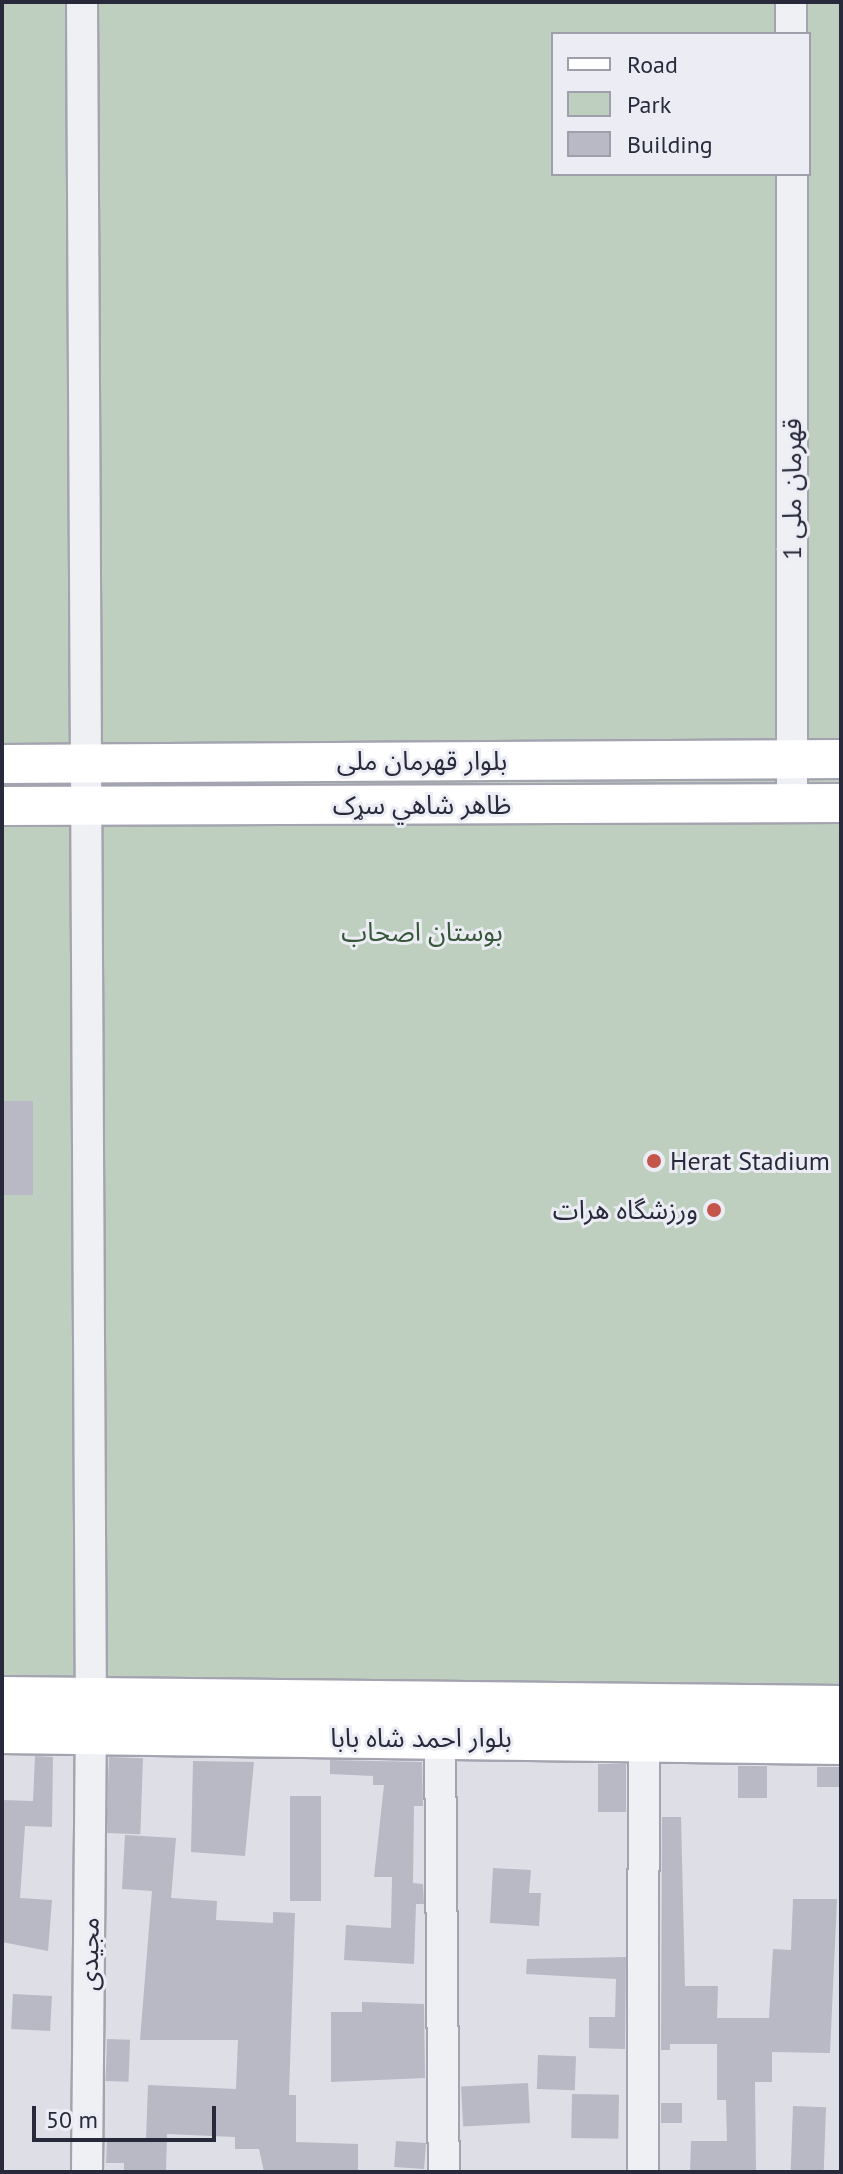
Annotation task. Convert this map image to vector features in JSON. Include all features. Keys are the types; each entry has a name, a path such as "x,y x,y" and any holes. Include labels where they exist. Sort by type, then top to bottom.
{"highway":[{"name":"بلوار احمد شاه بابا","path":"2,1699 91,1719 440,1739 841,1742"},
{"name":"بلوار احمد شاه بابا","path":"2,1731 91,1719 841,1708"}],"main road":[{"name":"بلوار قهرمان ملی","path":"2,764 841,759"},
{"name":"ظاهر شاهي سړک","path":"2,806 841,803"}],"street":[{"name":"مجیدی","path":"82,2 91,1719 87,2172"},
{"path":"791,2 791,32"},
{"name":"قهرمان ملی 1","path":"792,176 792,803"},
{"path":"440,1739 444,2172"},
{"path":"643,2172 644,1740"}],"green space":[{"name":"بوستان اصحاب","path":"2,2 841,2 841,1694 2,1689"}],"building":[{"path":"4,1101 33,1101 33,1195 4,1195"},
{"path":"35,1756 53,1757 52,1827 25,1826 20,1898 52,1900 48,1951 2,1942 2,1800 33,1801"},
{"path":"109,1757 143,1758 140,1834 106,1833"},
{"path":"330,1760 422,1762 423,1806 414,1806 413,1883 423,1884 424,1904 416,1904 414,1964 344,1960 346,1925 391,1928 392,1877 374,1877 384,1785 373,1785 373,1776 330,1774"},
{"path":"193,1761 254,1762 245,1856 191,1852"},
{"path":"598,1764 626,1764 626,1812 598,1812"},
{"path":"738,1766 767,1766 767,1798 738,1798"},
{"path":"817,1767 841,1767 841,1787 817,1787"},
{"path":"290,1796 321,1796 321,1901 290,1901"},
{"path":"662,1817 681,1817 685,1986 718,1986 717,2018 769,2018 773,1949 791,1950 793,1899 837,1899 830,2053 772,2052 772,2082 755,2082 756,2172 690,2172 691,2141 727,2141 726,2100 717,2100 717,2044 670,2044 670,2050 661,2050"},
{"path":"125,1835 176,1838 171,1898 217,1901 216,1920 273,1923 273,1912 295,1913 289,2095 296,2095 296,2142 358,2144 358,2172 264,2172 259,2149 235,2149 235,2137 167,2134 166,2172 124,2172 124,2163 106,2163 107,2140 146,2140 148,2085 236,2089 238,2040 140,2040 152,1891 122,1889"},
{"path":"493,1868 531,1870 529,1893 541,1893 539,1926 490,1923"},
{"path":"626,1957 625,2049 589,2048 589,2017 615,2017 616,1979 526,1974 527,1959"},
{"path":"13,1994 52,1996 50,2031 11,2029"},
{"path":"362,2002 424,2004 425,2078 331,2082 331,2012 362,2012"},
{"path":"107,2039 130,2040 129,2082 106,2081"},
{"path":"538,2055 576,2056 575,2090 537,2089"},
{"path":"528,2083 530,2123 463,2126 461,2087"},
{"path":"572,2094 619,2095 618,2139 571,2138"},
{"path":"661,2103 682,2103 682,2123 661,2123"},
{"path":"793,2106 826,2107 824,2172 791,2172"},
{"path":"396,2141 426,2143 424,2169 394,2167"}],"place":[{"name":"Herat Stadium","path":"654,1161"},
{"name":"ورزشگاه هرات","path":"714,1210"}]}
